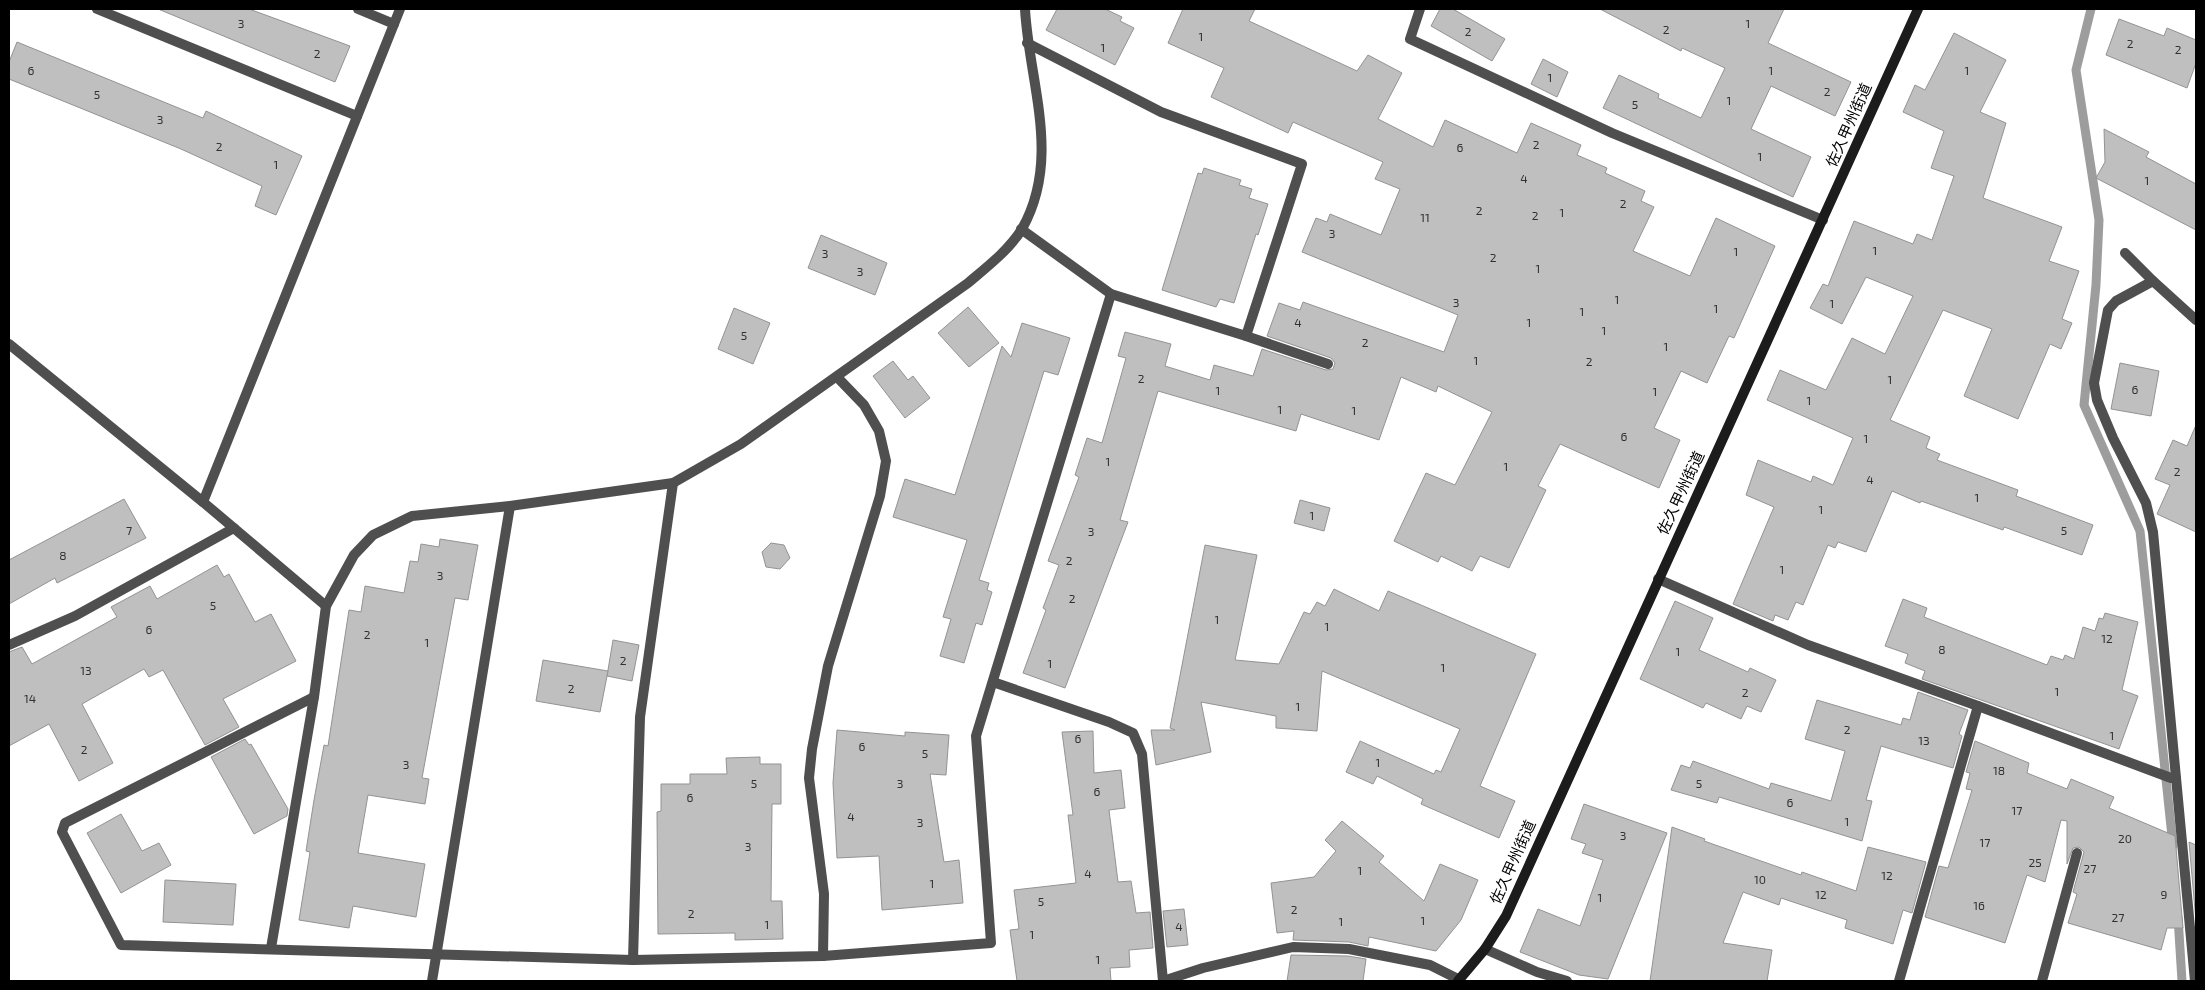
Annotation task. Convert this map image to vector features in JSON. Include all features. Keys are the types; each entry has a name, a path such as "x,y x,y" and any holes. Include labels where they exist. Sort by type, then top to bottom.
{"street":[{"path":"97,9 357,116"},
{"path":"358,9 394,24"},
{"path":"203,502 400,9"},
{"path":"271,948 314,698 326,606 354,555 373,535 412,516 510,506 673,483 741,444 838,378 968,283 999,256 1021,229 1041,177 1043,134 1027,43 1025,9"},
{"path":"1420,9 1410,39 1612,133 1823,220"},
{"name":"佐久甲州街道","path":"1459,980 1485,949 1506,916 1918,9"},
{"path":"1027,43 1161,112 1302,164 1246,336"},
{"path":"1021,229 1111,294 1328,364"},
{"path":"2125,253 2196,320"},
{"path":"2153,281 2116,301 2108,310 2094,383 2097,400 2113,438 2146,504 2153,532 2173,778 2195,981"},
{"path":"314,698 65,823 62,832 120,945 633,960 823,956 991,943 976,736 1111,294"},
{"path":"9,344 203,502 326,606"},
{"path":"823,956 824,894 809,778 812,749 828,666 880,496 886,461 879,431 864,405 838,378"},
{"path":"633,960 640,717 673,483"},
{"path":"432,981 510,506"},
{"path":"9,645 75,616 234,528"},
{"path":"1658,579 1808,646 2173,778"},
{"path":"993,682 1109,722 1133,733 1142,754 1163,981 1203,968 1293,947 1358,951 1430,965 1459,980"},
{"path":"1899,981 1978,706"},
{"path":"2042,981 2076,853"},
{"path":"1485,949 1536,977 1567,981"}],"building":[{"path":"158,9 249,9 350,46 335,82"},
{"path":"1057,9 1105,9 1122,17 1120,21 1134,28 1115,65 1046,30"},
{"path":"1183,9 1255,9 1249,21 1357,71 1368,55 1402,73 1378,119 1433,147 1445,120 1517,153 1531,123 1581,145 1577,155 1607,168 1605,173 1645,191 1641,201 1654,207 1633,251 1690,276 1716,218 1775,246 1734,338 1729,336 1707,383 1681,371 1654,428 1680,440 1659,488 1560,444 1538,486 1546,490 1509,568 1480,556 1472,571 1441,556 1438,562 1394,541 1426,473 1455,485 1492,412 1438,386 1436,392 1401,377 1379,440 1301,414 1296,431 1158,391 1120,520 1128,522 1065,688 1023,673 1046,610 1043,608 1059,565 1048,561 1079,477 1075,475 1087,438 1102,443 1126,358 1118,356 1125,332 1171,344 1165,366 1210,380 1214,365 1253,376 1262,349 1326,370 1333,369 1335,363 1331,358 1267,336 1279,303 1300,310 1303,302 1444,352 1458,315 1302,252 1316,218 1327,222 1330,214 1381,235 1400,189 1375,179 1383,162 1293,122 1288,133 1211,97 1224,68 1168,43"},
{"path":"1440,9 1453,9 1505,39 1492,61 1431,26"},
{"path":"1600,9 1784,9 1768,43 1851,82 1835,116 1771,86 1751,129 1811,157 1793,197 1603,108 1619,75 1659,94 1658,98 1701,118 1725,68 1682,48 1681,51"},
{"path":"2119,19 2164,36 2167,28 2196,40 2196,63 2187,88 2106,55"},
{"path":"1954,33 2006,60 1980,112 2006,123 1983,198 2062,227 2049,261 2079,271 2062,319 2072,323 2061,349 2050,344 2018,419 1964,396 1992,329 1943,310 1890,420 1930,437 1926,448 1940,454 1937,460 2018,490 2016,496 2093,525 2082,555 2004,527 2003,530 1921,501 1920,503 1892,491 1866,552 1838,542 1835,548 1828,545 1803,605 1796,602 1788,620 1775,615 1773,621 1733,604 1774,507 1746,495 1758,460 1811,482 1813,476 1833,485 1853,438 1767,400 1780,370 1826,390 1852,338 1885,354 1913,296 1866,277 1842,324 1810,308 1823,284 1828,286 1854,221 1913,244 1917,234 1932,240 1954,176 1931,168 1944,131 1903,112 1915,85 1925,90"},
{"path":"17,42 203,118 206,111 302,156 276,215 255,206 262,186 181,149 9,79 9,62"},
{"path":"1543,59 1568,72 1557,97 1531,84"},
{"path":"2104,129 2149,152 2146,157 2196,184 2196,230 2096,178 2105,162"},
{"path":"1204,168 1241,180 1239,185 1252,189 1249,198 1268,204 1258,235 1256,234 1234,303 1220,299 1216,307 1162,290 1198,173 1202,174"},
{"path":"821,235 887,263 875,295 808,268"},
{"path":"968,307 999,343 969,367 938,333"},
{"path":"734,308 770,323 753,364 718,349"},
{"path":"1022,323 1070,338 1058,375 1044,371 979,580 989,583 987,590 992,592 982,625 976,623 964,663 940,656 951,619 943,617 967,540 893,517 905,479 955,495 1002,346 1011,357"},
{"path":"893,361 908,380 913,376 930,398 905,418 873,376"},
{"path":"2120,363 2159,371 2151,416 2111,409"},
{"path":"2196,425 2196,532 2157,514 2170,485 2155,479 2173,440 2187,446"},
{"path":"124,499 146,538 57,583 55,578 9,604 9,560"},
{"path":"1300,500 1330,508 1324,531 1294,523"},
{"path":"440,539 478,545 468,600 455,598 422,778 429,779 425,804 368,795 358,853 425,864 416,917 353,906 349,928 299,920 310,852 306,851 314,800 324,745 328,746 349,610 361,612 365,586 404,593 410,561 418,562 421,544 439,547"},
{"path":"771,543 784,545 790,558 780,569 766,567 762,552"},
{"path":"1205,545 1257,555 1235,660 1279,664 1304,612 1310,614 1317,602 1325,606 1334,589 1379,611 1388,591 1536,654 1480,786 1515,801 1499,838 1421,804 1423,799 1377,776 1373,784 1346,772 1360,741 1434,774 1436,770 1441,772 1460,729 1322,671 1317,731 1276,728 1276,716 1201,702 1211,752 1156,765 1151,730 1175,730 1170,728"},
{"path":"217,565 224,577 229,574 255,622 271,614 296,661 223,699 239,727 205,745 163,670 149,677 144,669 82,704 113,763 79,781 49,724 9,746 9,652 22,647 32,664 117,617 111,607 150,586 157,599"},
{"path":"1903,599 1927,608 1924,617 2047,665 2051,656 2063,660 2065,655 2074,659 2083,627 2095,631 2099,618 2103,619 2105,613 2138,622 2122,690 2138,696 2119,749 1922,679 1925,671 1905,663 1908,654 1885,646"},
{"path":"1675,601 1713,618 1699,650 1748,672 1750,668 1776,680 1761,712 1747,706 1741,719 1706,703 1703,708 1640,679"},
{"path":"613,640 639,645 632,681 607,676"},
{"path":"543,660 608,671 600,712 536,701"},
{"path":"1918,692 1968,710 1959,734 1962,736 1953,768 1881,746 1866,800 1872,801 1862,841 1719,797 1717,803 1671,790 1681,765 1690,768 1693,761 1769,789 1771,783 1831,801 1845,751 1805,739 1817,700 1901,725 1903,718 1910,720"},
{"path":"837,730 905,736 905,732 949,735 946,775 930,774 944,862 959,860 963,903 882,910 879,856 837,858 833,783"},
{"path":"1093,731 1094,773 1121,770 1125,808 1109,810 1118,882 1131,881 1136,913 1150,912 1153,948 1129,950 1130,967 1110,968 1111,981 1017,981 1010,930 1019,929 1014,890 1076,883 1068,815 1073,815 1062,732"},
{"path":"245,739 249,745 251,744 288,809 287,816 254,834 211,757"},
{"path":"1975,741 2029,763 2027,773 2067,789 2071,779 2114,797 2109,808 2175,836 2183,928 2167,928 2161,950 2068,923 2077,894 2073,892 2084,852 2079,847 2073,848 2067,864 2067,821 2061,820 2045,882 2027,875 2005,943 1925,917 1939,866 1948,868 1972,790 1966,789 1970,773 1966,772"},
{"path":"760,757 760,764 781,764 781,804 772,804 771,901 782,901 783,939 735,940 735,933 658,934 657,812 661,811 661,784 690,784 690,774 727,774 726,758"},
{"path":"1584,804 1667,833 1608,979 1579,975 1520,952 1538,909 1580,926 1603,860 1582,853 1586,844 1571,839"},
{"path":"121,814 142,851 159,843 171,865 121,893 87,833"},
{"path":"1342,821 1384,856 1379,862 1424,901 1440,864 1478,880 1461,920 1436,951 1369,937 1368,946 1349,942 1293,940 1294,931 1277,933 1271,883 1314,877 1336,851 1325,840"},
{"path":"1672,827 1705,839 1704,841 1801,875 1802,872 1856,891 1868,847 1926,862 1912,913 1903,910 1893,944 1845,928 1847,920 1781,898 1779,905 1743,892 1723,943 1772,950 1767,981 1650,981"},
{"path":"2189,842 2196,845 2196,921"},
{"path":"165,880 236,884 233,925 163,922"},
{"path":"1184,909 1188,945 1167,947 1163,911"},
{"path":"1291,955 1348,956 1366,959 1363,981 1287,981"}],"waterway":[{"path":"2091,9 2076,70 2099,220 2096,285 2084,405 2140,531 2173,846"},
{"path":"2178,917 2182,981"}]}
